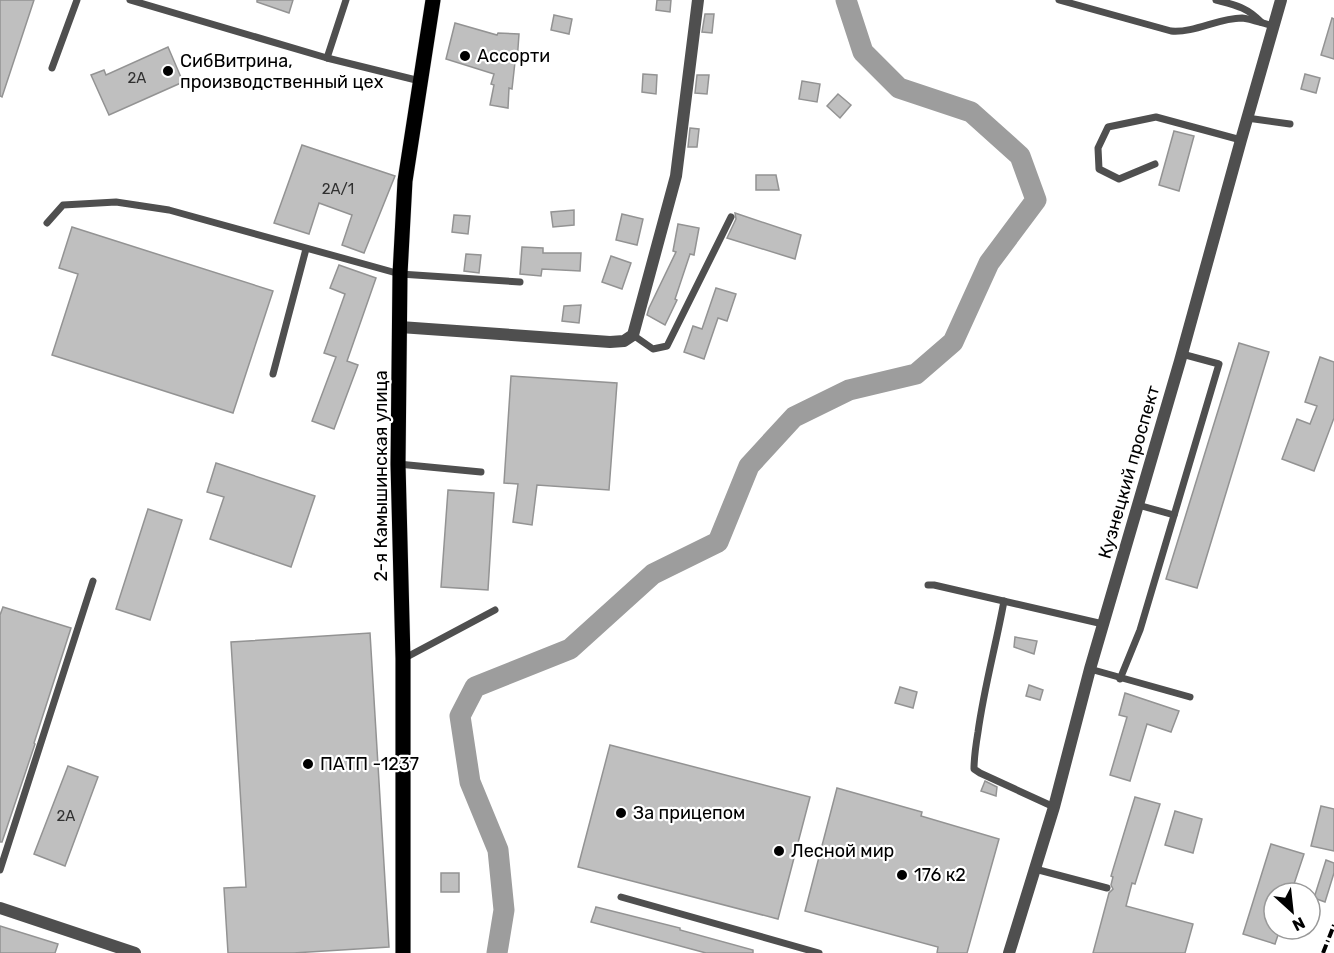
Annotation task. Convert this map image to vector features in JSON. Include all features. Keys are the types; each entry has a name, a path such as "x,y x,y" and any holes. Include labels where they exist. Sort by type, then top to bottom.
{"main road":[{"name":"2-я Камышинская улица","path":"403,953 403,659 398,464 400,274 405,181 433,0"}],"street":[{"path":"400,327 610,342 624,341 633,335 676,176 698,0"},
{"name":"Кузнецкий проспект","path":"1009,953 1054,807 1090,669 1182,354 1247,118 1268,25 1281,0"},
{"path":"0,908 135,953"}],"lane":[{"path":"52,68 78,0"},
{"path":"130,0 327,58 420,81"},
{"path":"327,58 346,0"},
{"path":"1059,0 1171,31 1185,31 1243,18 1268,25"},
{"path":"1216,0 1244,8 1268,25"},
{"path":"1155,164 1119,179 1099,169 1098,148 1108,127 1156,117 1241,140"},
{"path":"1247,118 1290,124"},
{"path":"47,223 63,205 116,202 169,210 400,274 520,282"},
{"path":"633,335 653,349 668,346 731,217"},
{"path":"273,374 306,249"},
{"path":"1120,679 1140,630 1219,364 1182,354"},
{"path":"398,464 481,472"},
{"path":"1138,505 1174,515"},
{"path":"0,870 93,581"},
{"path":"928,585 1103,624"},
{"path":"1004,601 981,708 974,769 1054,807"},
{"path":"403,659 495,610"},
{"path":"1090,669 1190,697"},
{"path":"1035,869 1107,888"},
{"path":"621,897 819,953"}],"building":[{"path":"0,0 34,0 2,97 0,96"},
{"path":"257,0 293,0 289,13 257,2"},
{"path":"657,0 671,0 670,12 656,10"},
{"path":"705,14 714,14 712,33 702,32"},
{"path":"554,15 572,19 569,34 551,30"},
{"path":"1332,18 1334,19 1334,59 1321,55"},
{"path":"455,23 497,35 498,33 519,34 517,62 515,62 512,89 509,88 508,108 490,105 494,74 446,59"},
{"path":"168,47 183,82 109,115 91,75 104,70 106,75"},
{"path":"643,74 657,75 656,94 642,92"},
{"path":"1305,74 1320,78 1316,93 1301,89"},
{"path":"697,75 709,75 707,94 695,93"},
{"path":"802,81 820,84 817,102 799,99"},
{"path":"838,94 851,105 840,118 827,106"},
{"path":"690,128 699,129 697,147 688,147"},
{"path":"1174,131 1194,136 1179,191 1159,185"},
{"path":"302,145 395,176 364,253 342,245 352,215 319,203 309,234 274,223"},
{"path":"756,175 776,175 779,190 756,190"},
{"path":"574,210 574,225 553,227 551,212"},
{"path":"735,213 801,235 795,259 727,238 736,219"},
{"path":"622,214 643,219 637,245 616,240"},
{"path":"454,215 470,216 468,234 452,232"},
{"path":"678,224 699,228 694,255 690,254 675,299 677,300 665,325 647,315 676,252 673,251"},
{"path":"72,227 273,291 233,413 52,355 78,274 59,268"},
{"path":"522,247 543,248 543,253 581,253 580,271 542,269 541,276 520,274"},
{"path":"466,254 481,255 479,273 464,271"},
{"path":"611,256 631,263 622,289 602,282"},
{"path":"339,265 376,278 347,361 358,365 334,429 312,421 336,357 324,353 345,294 330,288"},
{"path":"716,288 736,294 727,321 718,318 704,359 684,352 693,326 702,329"},
{"path":"581,305 579,323 562,321 564,306"},
{"path":"1239,343 1269,352 1197,588 1166,579"},
{"path":"1320,357 1334,362 1334,418 1314,471 1282,459 1297,419 1310,424 1317,406 1305,402"},
{"path":"511,376 617,383 609,490 537,485 532,525 513,522 518,484 504,483"},
{"path":"216,463 315,496 291,567 210,539 224,497 207,492"},
{"path":"448,490 494,493 488,590 441,587"},
{"path":"148,509 182,520 150,620 116,609"},
{"path":"3,607 71,628 35,744 2,842 0,842 0,615"},
{"name":"ПАТП -1237","path":"370,633 389,947 293,953 228,953 224,888 246,887 231,642"},
{"path":"1015,637 1037,641 1034,654 1014,647"},
{"path":"1029,685 1043,690 1040,700 1026,696"},
{"path":"900,687 917,692 913,708 895,703"},
{"path":"1125,693 1179,711 1171,732 1147,724 1130,781 1110,775 1127,717 1119,715"},
{"path":"610,745 810,797 778,919 578,867"},
{"path":"68,766 98,777 65,866 34,854"},
{"path":"985,781 997,787 996,796 981,791"},
{"name":"176 к2","path":"837,788 922,812 921,816 999,839 967,953 937,953 938,947 805,911"},
{"path":"1135,797 1160,804 1126,906 1193,924 1185,953 1093,953 1109,893 1113,889 1111,885 1113,877 1111,876"},
{"path":"1321,806 1334,809 1334,851 1311,846"},
{"path":"1175,811 1202,819 1193,853 1165,845"},
{"path":"1271,844 1304,854 1295,881 1262,881 1262,940 1243,934"},
{"path":"1326,860 1334,863 1334,873 1325,902 1322,901 1322,881 1319,881"},
{"path":"441,873 459,873 459,892 441,892"},
{"path":"596,907 680,928 680,930 753,950 753,953 706,953 591,922"},
{"path":"0,926 58,944 55,953 0,953"}],"waterway":[{"path":"497,953 504,910 498,850 470,782 460,716 475,687 570,649 653,574 718,542 749,466 794,417 849,390 916,374 953,342 989,263 1036,200 1020,156 971,112 899,88 863,52 846,0"}],"railway":[{"path":"1323,953 1334,925"}],"place":[{"name":"Ассорти","path":"465,56"},
{"name":"СибВитрина, производственный цех","path":"168,71"},
{"name":"ПАТП -1237","path":"308,764"},
{"name":"За прицепом","path":"621,813"},
{"name":"Лесной мир","path":"779,851"},
{"name":"176 к2","path":"902,875"}]}
